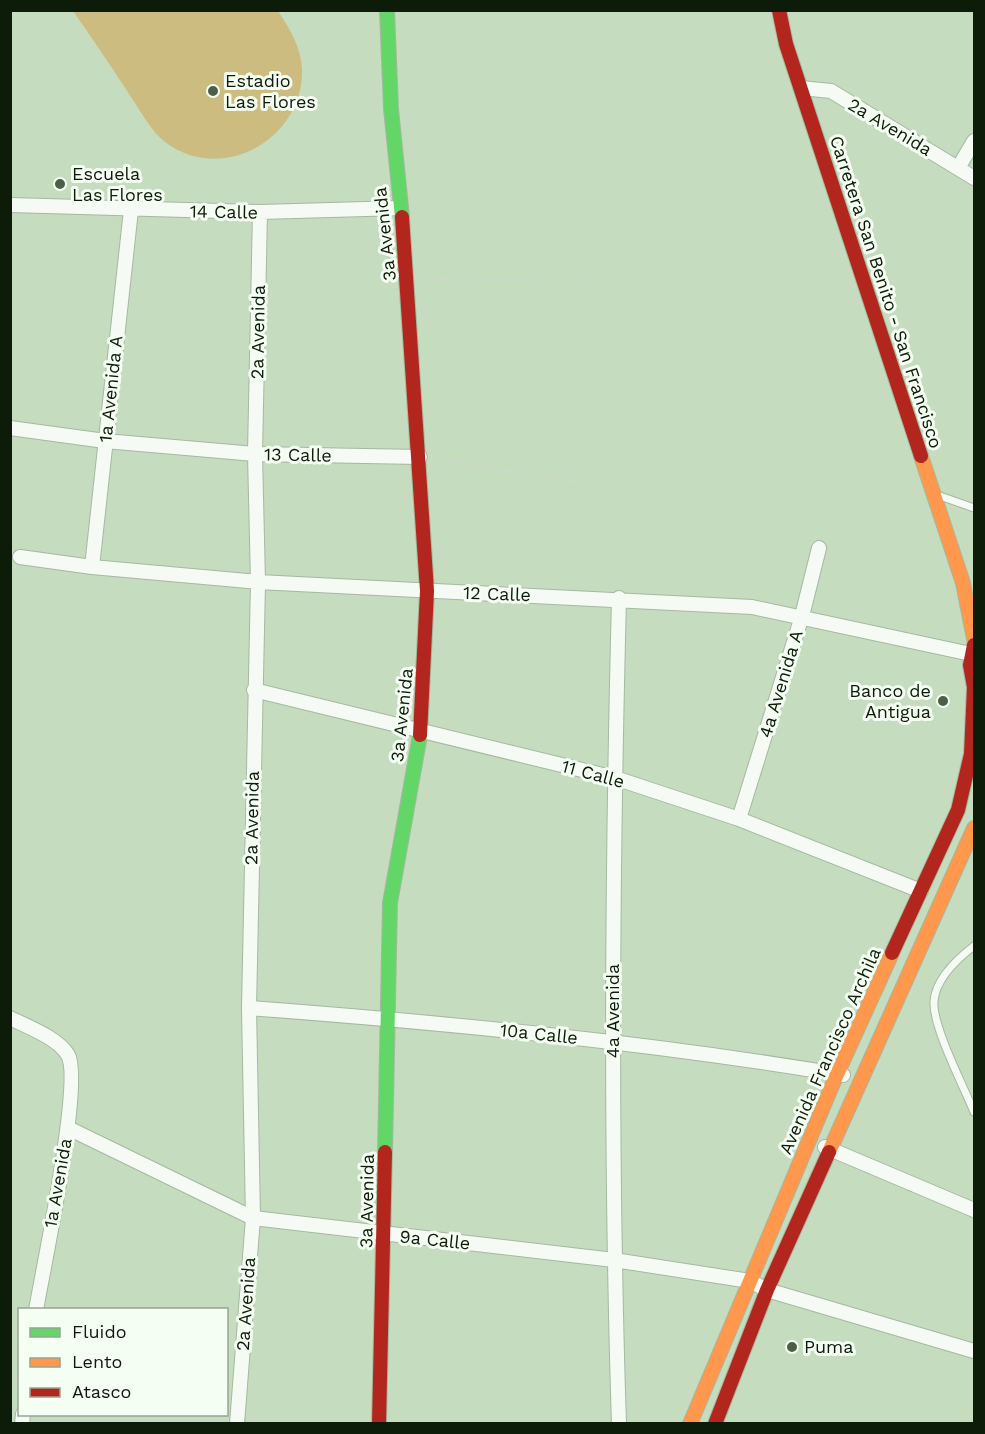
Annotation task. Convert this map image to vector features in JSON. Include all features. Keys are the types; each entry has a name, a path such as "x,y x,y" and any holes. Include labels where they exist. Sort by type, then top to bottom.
{"main road":[{"name":"3a Avenida","path":"379,1424 385,1234 390,903 421,731 427,591 408,283 391,109 387,10"},
{"name":"Carretera San Benito - San Francisco","path":"779,10 801,88 932,492 969,587 975,639"},
{"name":"Avenida Francisco Archila","path":"690,1424 837,1074 962,796 971,754 973,650"},
{"path":"715,1424 767,1290 975,828"}],"street":[{"name":"2a Avenida","path":"801,88 831,91 975,178"},
{"path":"958,168 975,141"},
{"name":"14 Calle","path":"10,205 260,212 401,208"},
{"name":"1a Avenida A","path":"92,567 130,210"},
{"name":"2a Avenida","path":"237,1424 253,1218 249,1008 258,582 255,454 260,212"},
{"name":"13 Calle","path":"10,428 105,441 255,454 420,457"},
{"name":"4a Avenida A","path":"739,819 802,616 819,548"},
{"name":"12 Calle","path":"20,557 92,567 258,582 619,598 752,607 973,650"},
{"name":"4a Avenida","path":"619,598 613,1042 614,1260 619,1424"},
{"name":"11 Calle","path":"254,690 615,778 739,819 921,891"},
{"name":"10a Calle","path":"249,1008 387,1018 613,1042 862,1078"},
{"name":"1a Avenida","path":"10,1018 60,1045 69,1056 74,1074 68,1128 36,1308"},
{"name":"9a Calle","path":"68,1128 253,1218 614,1260 750,1281 767,1290 975,1351"},
{"path":"809,1140 975,1210"}],"lane":[{"path":"932,492 975,508"},
{"path":"975,946 956,960 941,981 934,1002 939,1026 975,1112"}],"path":[{"path":"408,283 464,277 513,279 579,274"},
{"path":"420,457 585,483"}],"shaded area":[{"name":"Estadio Las Flores","path":"73,11 278,11 291,31 300,53 302,69 299,94 289,116 275,134 256,148 234,156 211,159 187,154 165,142 155,132"}],"traffic: fast":[{"path":"387,10 391,109 402,217"},
{"path":"385,1152 390,903 420,735"}],"traffic: slow":[{"path":"921,456 963,583 974,639"},
{"path":"829,1152 974,828"},
{"path":"690,1424 837,1074 892,953"}],"traffic: jam":[{"path":"779,10 786,44 921,456"},
{"path":"402,217 427,591 420,735"},
{"path":"974,645 970,665 974,687"},
{"path":"892,953 958,810 971,754 974,687"},
{"path":"379,1424 385,1152"},
{"path":"715,1424 767,1290 829,1152"}],"place":[{"name":"Estadio Las Flores","path":"213,91"},
{"name":"Escuela Las Flores","path":"60,184"},
{"name":"Banco de Antigua","path":"943,701"},
{"name":"Puma","path":"792,1347"}]}
